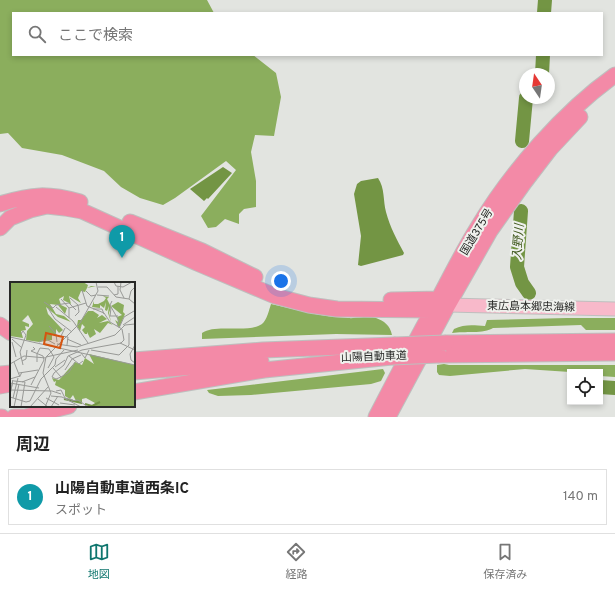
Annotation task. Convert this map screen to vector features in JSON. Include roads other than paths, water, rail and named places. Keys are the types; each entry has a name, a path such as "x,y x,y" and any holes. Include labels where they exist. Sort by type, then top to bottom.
{"highway":[{"name":"国道375号","path":"388,417 440,304 478,227 513,177 541,142 598,87 615,75"},
{"name":"国道375号","path":"376,417 440,304 524,183 550,149 582,114 615,87"},
{"path":"0,204 20,198 41,195 60,196 84,203 202,252 294,294 316,297 440,304"},
{"path":"0,228 10,218 30,210 47,206 65,208 82,211 197,263 275,296 309,305 337,309 440,304"},
{"path":"0,325 10,331"},
{"name":"山陽自動車道","path":"135,372 393,351 615,341"},
{"name":"山陽自動車道","path":"442,349 615,353"},
{"name":"山陽自動車道","path":"135,360 263,350 393,351"},
{"path":"135,392 264,370 393,351"},
{"path":"135,352 211,354"},
{"path":"0,374 10,373"},
{"path":"0,386 10,384"},
{"path":"14,417 25,417 66,407"}],"main road":[{"name":"東広島本郷忠海線","path":"440,304 615,309"}],"waterway":[{"name":"入野川","path":"544,12 545,0"},
{"name":"入野川","path":"542,68 543,56"},
{"name":"入野川","path":"522,141 525,104"},
{"name":"入野川","path":"521,211 517,267 522,283 529,293"},
{"name":"入野川","path":"603,387 615,388"}],"place":[{"name":"山陽自動車道西条IC","path":"122,258"}]}
